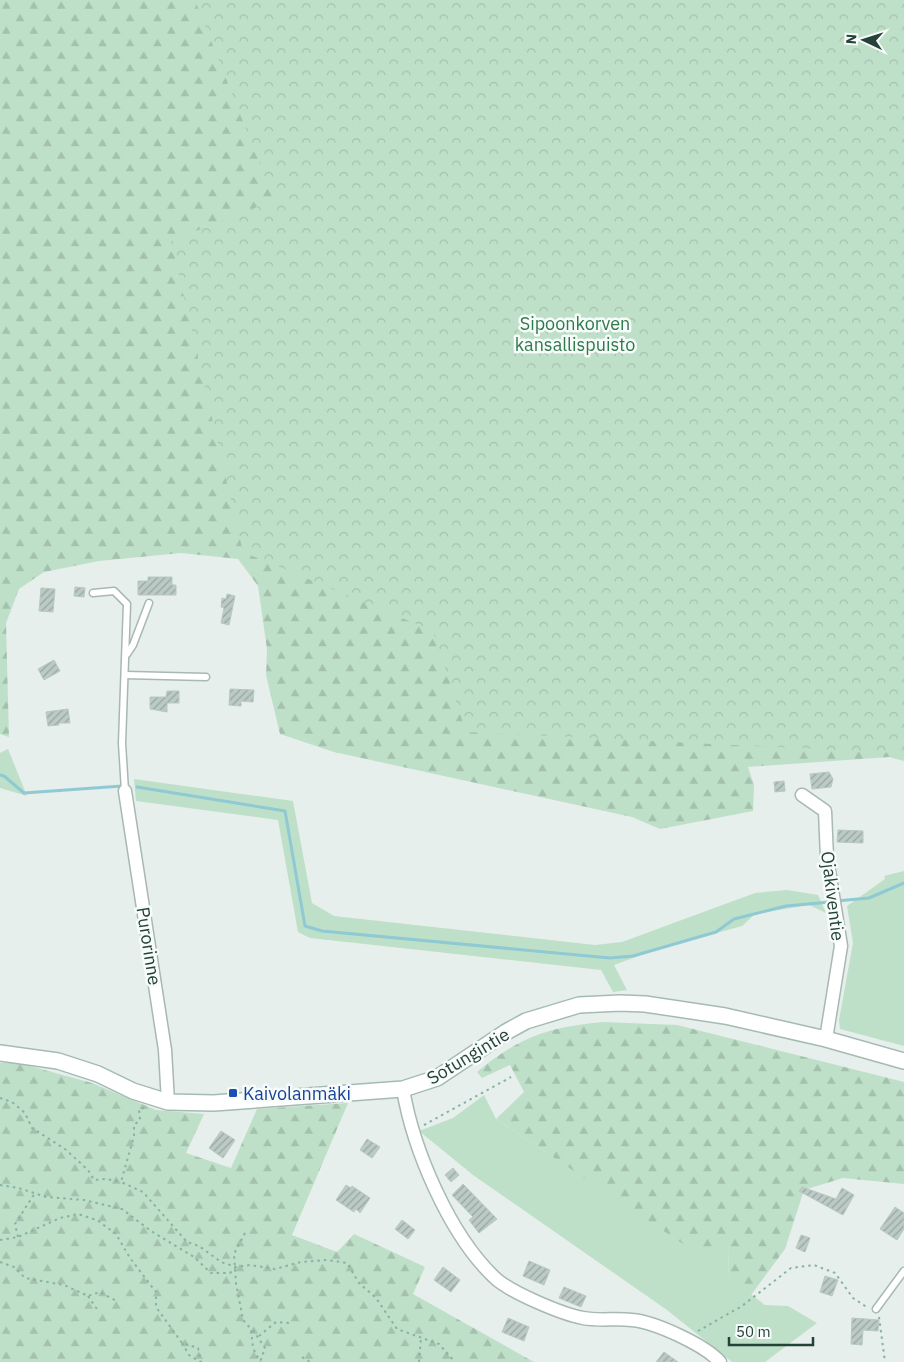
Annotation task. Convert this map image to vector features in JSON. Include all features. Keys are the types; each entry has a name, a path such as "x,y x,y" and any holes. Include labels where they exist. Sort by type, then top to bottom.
{"street":[{"name":"Purorinne","path":"125,791 165,1050 168,1102"},
{"name":"Ojakiventie","path":"802,794 825,811 826,858 841,946 826,1039"},
{"name":"Sotungintie","path":"0,1052 58,1061 98,1074 133,1091 168,1102 214,1103 403,1088 437,1078 526,1021 579,1005 620,1003 671,1007 725,1016 826,1039 904,1061"},
{"path":"403,1088 412,1129 423,1164 470,1251 494,1278 511,1289 572,1315 585,1318 645,1322 687,1340 714,1356 720,1362"}],"lane":[{"path":"93,593 114,590 127,604 122,743 125,791"},
{"path":"126,655 133,646 149,602"},
{"path":"125,675 206,677"},
{"path":"876,1309 904,1271"}],"path":[{"path":"412,1129 425,1125 453,1111 511,1077"},
{"path":"0,1098 12,1102 25,1113 32,1128 65,1149 88,1170 94,1180 106,1179 121,1182 142,1192 187,1242 199,1246 221,1262 236,1267 250,1265 276,1269 301,1262 327,1260 347,1263 358,1282 376,1298 397,1329 438,1344 455,1362"},
{"path":"121,1182 134,1136 134,1125 140,1120 139,1109 168,1102"},
{"path":"0,1185 46,1197 84,1200 122,1209 151,1231 194,1257 211,1273 230,1273 236,1267"},
{"path":"18,1237 15,1224 35,1194"},
{"path":"0,1240 18,1237 60,1218 78,1214 97,1220 116,1234 130,1258 156,1292 156,1308 189,1355 201,1362"},
{"path":"245,1233 234,1254 236,1283 242,1320 259,1336 266,1348 260,1362"},
{"path":"0,1262 14,1267 25,1278 64,1285 88,1296 99,1312"},
{"path":"687,1340 712,1321 742,1306 791,1268 814,1265 835,1273 853,1298 865,1308 876,1309 881,1327 884,1362"},
{"path":"88,1296 100,1292 118,1302"},
{"path":"259,1336 276,1322 290,1323"},
{"path":"251,1329 252,1348 260,1362"},
{"path":"419,1362 421,1338"},
{"path":"182,1343 198,1348 201,1362"},
{"path":"302,1357 310,1362"}],"green space":[{"name":"Sipoonkorven kansallispuisto","path":"0,0 904,0 904,761 889,757 748,767 754,785 753,811 660,829 632,817 334,752 280,734 266,675 267,649 258,586 238,559 181,553 99,561 44,572 19,589 6,623 9,737 0,734"},
{"name":"Sipoonkorven kansallispuisto","path":"195,0 904,0 904,756 897,753 466,732 433,631 243,552 171,241 274,200"},
{"path":"8,749 27,796 0,788 0,753"},
{"path":"134,779 293,801 312,903 334,916 595,945 622,942 755,893 787,890 818,895 826,913 809,905 755,914 742,926 655,950 614,965 627,990 613,992 601,970 310,938 298,932 278,820 136,801"},
{"path":"904,871 904,1046 840,1029 839,1020 853,943 847,906 885,879 884,876"},
{"path":"603,1022 677,1025 904,1082 904,1184 843,1178 804,1190 785,1249 751,1295 728,1277 729,1247 707,1260 496,1119 524,1092 510,1065 482,1078 477,1072 507,1050 536,1036 566,1027"},
{"path":"0,1063 19,1063 92,1083 156,1110 204,1114 186,1153 231,1168 257,1109 348,1103 292,1235 337,1252 354,1234 425,1267 413,1294 534,1362 0,1362"},
{"path":"484,1095 496,1119 707,1259 729,1247 728,1277 765,1305 788,1306 817,1323 765,1362 732,1362 667,1310 473,1175 419,1131 453,1118"}],"building":[{"path":"148,577 172,577 172,585 176,585 176,595 138,595 138,581 148,581"},
{"path":"75,587 85,588 84,597 74,596"},
{"path":"41,588 55,589 53,612 39,611"},
{"path":"227,594 235,596 229,625 221,623 224,608 221,607 222,598 226,599"},
{"path":"54,660 60,671 44,680 38,669"},
{"path":"230,689 254,690 253,702 241,701 241,706 229,705"},
{"path":"167,691 179,691 179,703 167,703 167,712 150,709 150,697 166,697"},
{"path":"68,709 70,723 48,726 46,712"},
{"path":"829,772 833,779 831,787 812,789 810,774"},
{"path":"784,781 785,791 775,792 774,782"},
{"path":"838,830 863,831 863,843 837,842"},
{"path":"221,1131 235,1140 223,1158 209,1148"},
{"path":"367,1139 380,1147 372,1158 360,1150"},
{"path":"453,1168 459,1175 451,1182 445,1175"},
{"path":"463,1184 497,1219 479,1233 469,1220 473,1217 452,1195"},
{"path":"346,1185 351,1188 352,1186 370,1198 360,1213 356,1209 354,1212 336,1200"},
{"path":"802,1187 836,1199 842,1188 854,1195 843,1215 799,1191"},
{"path":"895,1207 904,1213 904,1229 897,1240 880,1229"},
{"path":"402,1220 415,1230 408,1239 395,1229"},
{"path":"801,1235 810,1238 805,1252 796,1248"},
{"path":"529,1261 550,1270 544,1285 523,1276"},
{"path":"443,1267 460,1280 451,1292 434,1280"},
{"path":"825,1276 838,1280 832,1296 820,1292"},
{"path":"564,1287 586,1296 581,1307 559,1298"},
{"path":"508,1318 529,1327 524,1341 502,1332"},
{"path":"852,1318 879,1320 878,1331 863,1330 862,1345 851,1344"},
{"path":"664,1352 678,1362 656,1362"}],"waterway":[{"path":"0,775 4,776 24,793 122,786"},
{"path":"137,787 285,811 305,926 322,931 610,958 633,956 716,932 734,919 786,906 830,902"},
{"path":"836,901 869,898 904,883"}],"place":[{"name":"Kaivolanmäki","path":"233,1093"}]}
